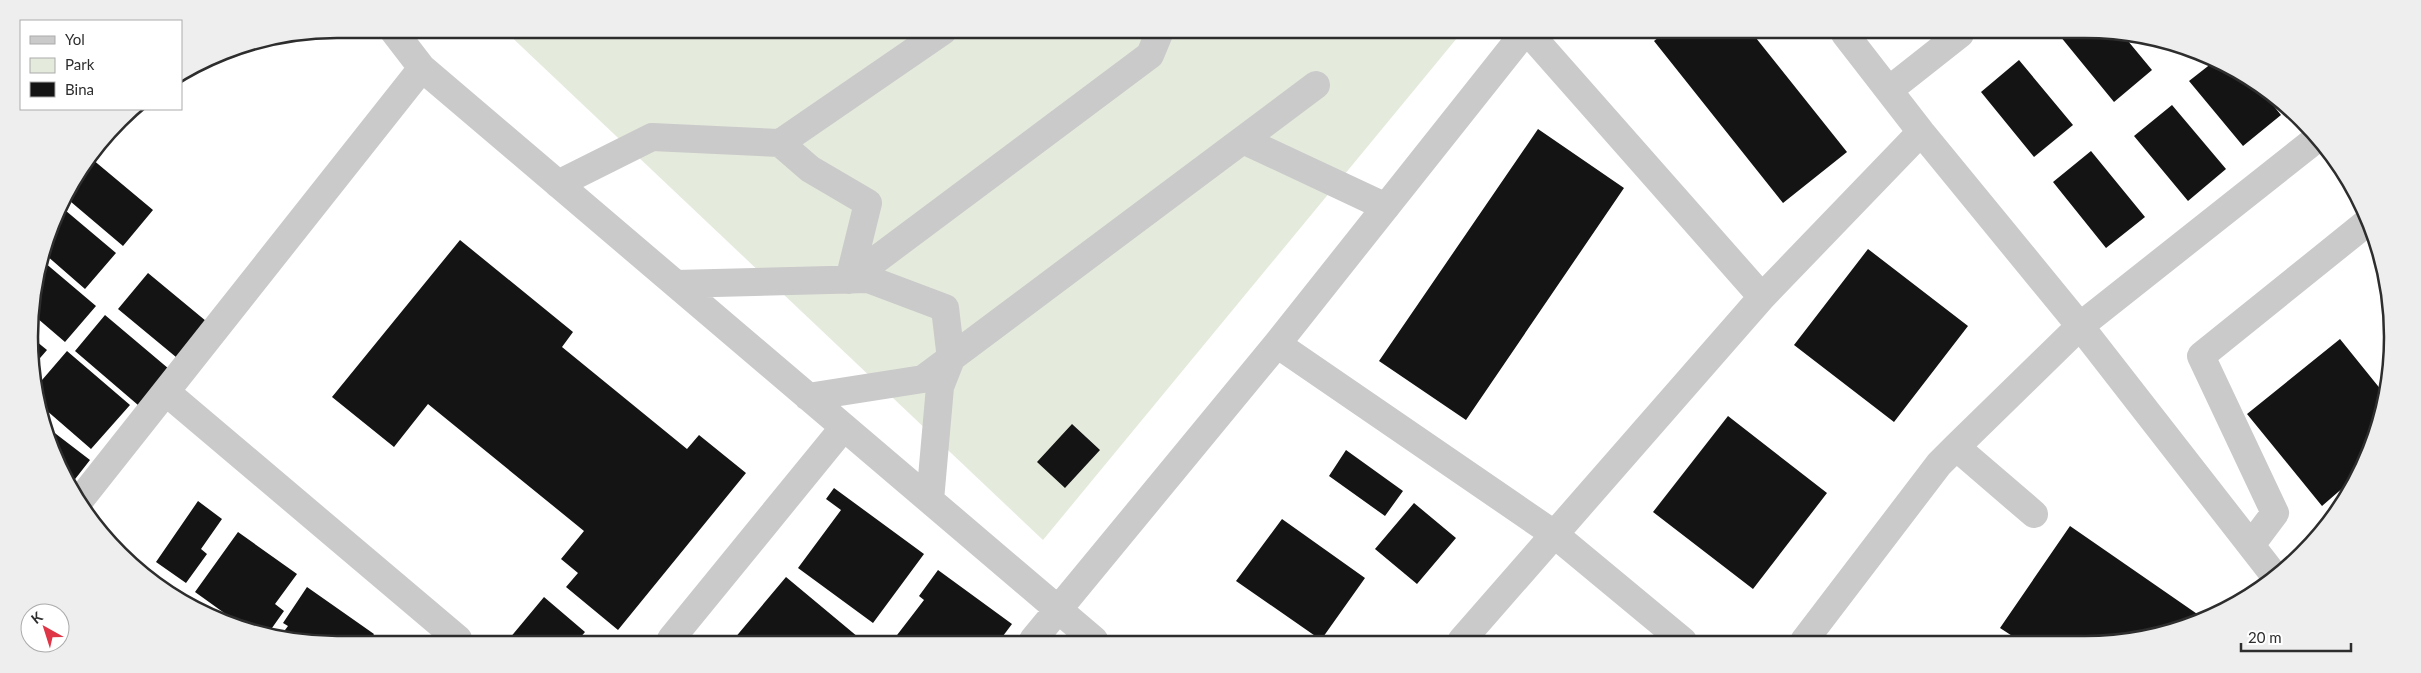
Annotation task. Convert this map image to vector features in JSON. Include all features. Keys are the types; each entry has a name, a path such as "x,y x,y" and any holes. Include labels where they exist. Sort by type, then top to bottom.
{"street":[{"path":"399,38 422,68 1089,636"},
{"path":"558,184 652,137 780,143 933,38"},
{"path":"849,280 1150,55 1157,38"},
{"path":"1035,636 1277,344 1520,38"},
{"path":"1533,38 1762,297"},
{"path":"1848,38 1921,132 2080,326 2271,570"},
{"path":"1888,90 1955,38"},
{"path":"84,495 422,68"},
{"path":"808,397 923,379 1316,85"},
{"path":"1465,636 1762,297 1921,132"},
{"path":"1243,140 1386,207"},
{"path":"1808,636 1939,464 1956,447 2080,326 2312,142"},
{"path":"780,143 810,169 868,203 849,280"},
{"path":"2251,545 2276,513 2201,356 2363,226"},
{"path":"676,284 868,279 945,308 951,358 940,387 930,500"},
{"path":"1277,344 1554,534 1677,636"},
{"path":"166,392 454,636"},
{"path":"673,636 844,427"},
{"path":"1956,447 2034,514"}],"green space":[{"path":"513,38 1457,38 1043,540"}],"building":[{"path":"1658,38 1756,38 1847,152 1783,203 1654,41"},
{"path":"2062,38 2104,38 2128,41 2152,70 2114,102"},
{"path":"2019,60 2073,125 2034,157 1981,92"},
{"path":"2210,65 2267,99 2281,115 2243,146 2189,81"},
{"path":"2172,105 2226,169 2188,201 2134,136"},
{"path":"1538,129 1624,188 1466,420 1379,361"},
{"path":"2091,151 2145,217 2106,248 2053,182"},
{"path":"94,161 153,210 123,246 70,201"},
{"path":"65,210 116,253 85,289 48,257 53,240"},
{"path":"460,240 573,332 562,347 687,449 699,435 746,473 618,630 566,587 578,573 561,559 584,531 428,404 394,447 332,397"},
{"path":"1868,249 1968,326 1894,422 1794,345"},
{"path":"47,264 96,306 65,342 38,319"},
{"path":"148,273 212,326 182,362 118,309"},
{"path":"105,315 169,369 138,405 75,351"},
{"path":"2340,339 2379,388 2368,433 2353,469 2341,490 2322,506 2247,414"},
{"path":"38,343 47,350 38,360"},
{"path":"67,351 130,405 91,449 47,411 41,381"},
{"path":"1728,416 1827,493 1753,589 1653,512"},
{"path":"1072,424 1100,450 1065,488 1037,462"},
{"path":"53,431 90,460 74,480"},
{"path":"1346,450 1403,491 1385,516 1329,476"},
{"path":"834,488 924,554 873,623 798,568 841,510 826,499"},
{"path":"198,501 222,519 201,549 207,554 186,583 156,562"},
{"path":"1414,503 1456,538 1417,584 1375,549"},
{"path":"1282,519 1365,578 1324,636 1315,636 1236,581"},
{"path":"2070,526 2197,614 2143,630 2104,635 2012,636 2000,628"},
{"path":"238,532 297,574 275,604 284,611 272,628 227,615 195,592"},
{"path":"938,570 1012,624 1003,636 896,636 924,600 919,596"},
{"path":"786,577 857,636 737,636"},
{"path":"307,587 374,634 373,636 336,636 297,633 284,631 288,626 283,623"},
{"path":"544,597 585,632 582,636 512,636"}]}
